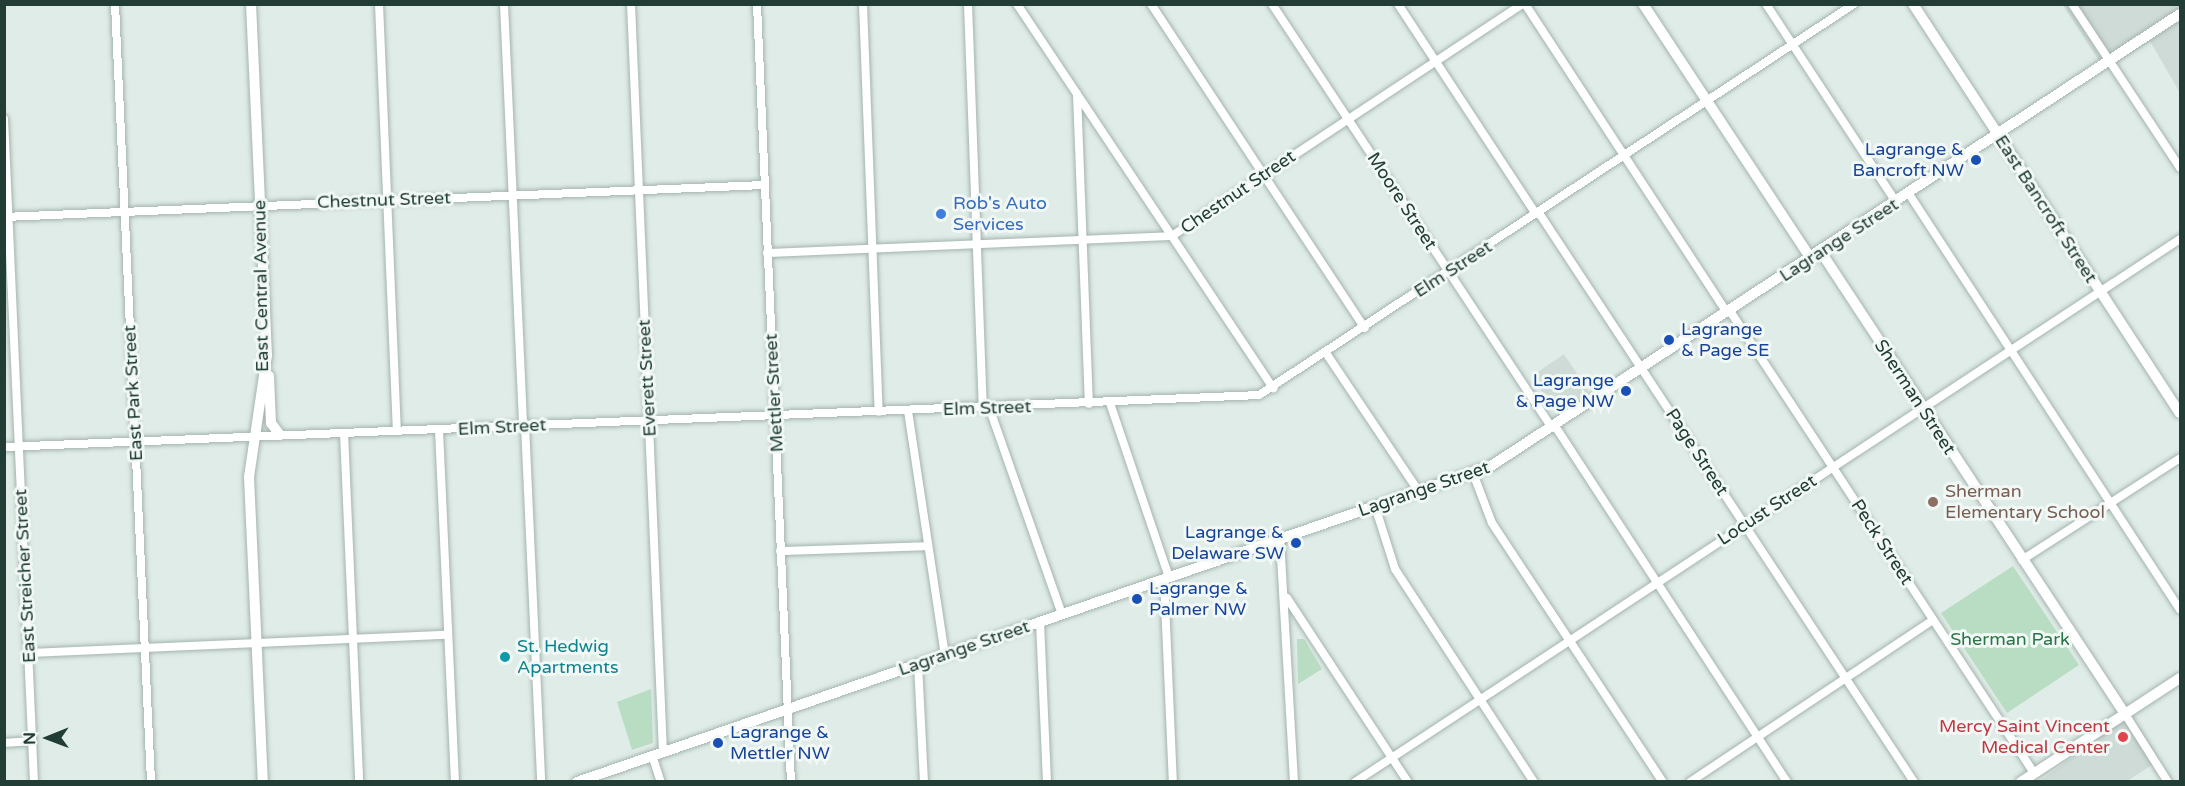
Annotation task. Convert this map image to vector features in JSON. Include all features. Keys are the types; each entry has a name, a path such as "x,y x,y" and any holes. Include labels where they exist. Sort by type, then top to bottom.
{"street":[{"name":"East Park Street","path":"115,4 151,782"},
{"name":"East Central Avenue","path":"251,4 267,355 249,477 263,780"},
{"path":"379,4 397,431"},
{"path":"504,4 541,782"},
{"name":"Everett Street","path":"631,4 663,751"},
{"name":"Mettler Street","path":"757,4 763,185 776,416 791,782"},
{"path":"862,4 879,412"},
{"path":"968,4 986,408 1062,615"},
{"path":"1017,4 1273,388"},
{"path":"1151,4 1365,328"},
{"name":"Moore Street","path":"1272,4 1787,782"},
{"name":"Page Street","path":"1398,4 1914,782"},
{"name":"Chestnut Street","path":"767,253 1172,236 1524,4"},
{"name":"Peck Street","path":"1524,4 2034,773"},
{"path":"1643,4 1811,259"},
{"path":"1766,4 1896,202"},
{"name":"Elm Street","path":"4,447 1233,398 1273,388 1854,4"},
{"name":"East Bancroft Street","path":"1913,4 2181,413"},
{"path":"2072,4 2181,168"},
{"name":"Lagrange Street","path":"577,782 1419,492 1506,459 2181,14"},
{"path":"1077,94 1089,404"},
{"name":"East Streicher Street","path":"4,119 34,782"},
{"name":"Chestnut Street","path":"7,217 763,185"},
{"path":"1909,194 2181,609"},
{"name":"Locust Street","path":"1355,782 2181,239"},
{"name":"Sherman Street","path":"1821,252 2168,782"},
{"path":"1326,353 1419,492"},
{"path":"267,355 271,423 280,435"},
{"path":"1110,403 1166,578 1173,782"},
{"path":"908,411 945,655"},
{"path":"439,430 455,782"},
{"path":"344,433 359,782"},
{"path":"2022,560 2181,458"},
{"path":"1473,473 1492,523 1664,782"},
{"path":"1375,506 1392,564 1534,782"},
{"path":"1280,539 1294,782"},
{"path":"780,551 928,546"},
{"path":"1285,595 1408,782"},
{"path":"1690,782 1934,620"},
{"path":"1040,622 1047,782"},
{"path":"28,653 448,635"},
{"path":"918,663 924,782"},
{"path":"2021,782 2181,678"},
{"path":"4,742 32,741"},
{"path":"652,755 661,782"}],"shaded area":[{"path":"2063,5 2180,5 2180,93 2150,41 2105,70"},
{"path":"1564,354 1589,392 1556,413 1532,376"},
{"name":"Mercy Saint Vincent Medical Center","path":"2131,715 2160,760 2127,781 2038,782"}],"green space":[{"name":"Sherman Park","path":"2013,566 2079,665 2007,713 1941,613"},
{"path":"1297,639 1304,639 1322,669 1298,684"},
{"path":"651,689 653,743 632,750 617,702"}],"place":[{"name":"Lagrange & Bancroft NW","path":"1976,160"},
{"name":"Rob's Auto Services","path":"941,214"},
{"name":"Lagrange & Page SE","path":"1669,340"},
{"name":"Lagrange & Page NW","path":"1626,391"},
{"name":"Sherman Elementary School","path":"1933,502"},
{"name":"Lagrange & Delaware SW","path":"1296,543"},
{"name":"Lagrange & Palmer NW","path":"1137,599"},
{"name":"St. Hedwig Apartments","path":"505,657"},
{"name":"Mercy Saint Vincent Medical Center","path":"2123,737"},
{"name":"Lagrange & Mettler NW","path":"718,743"}]}
